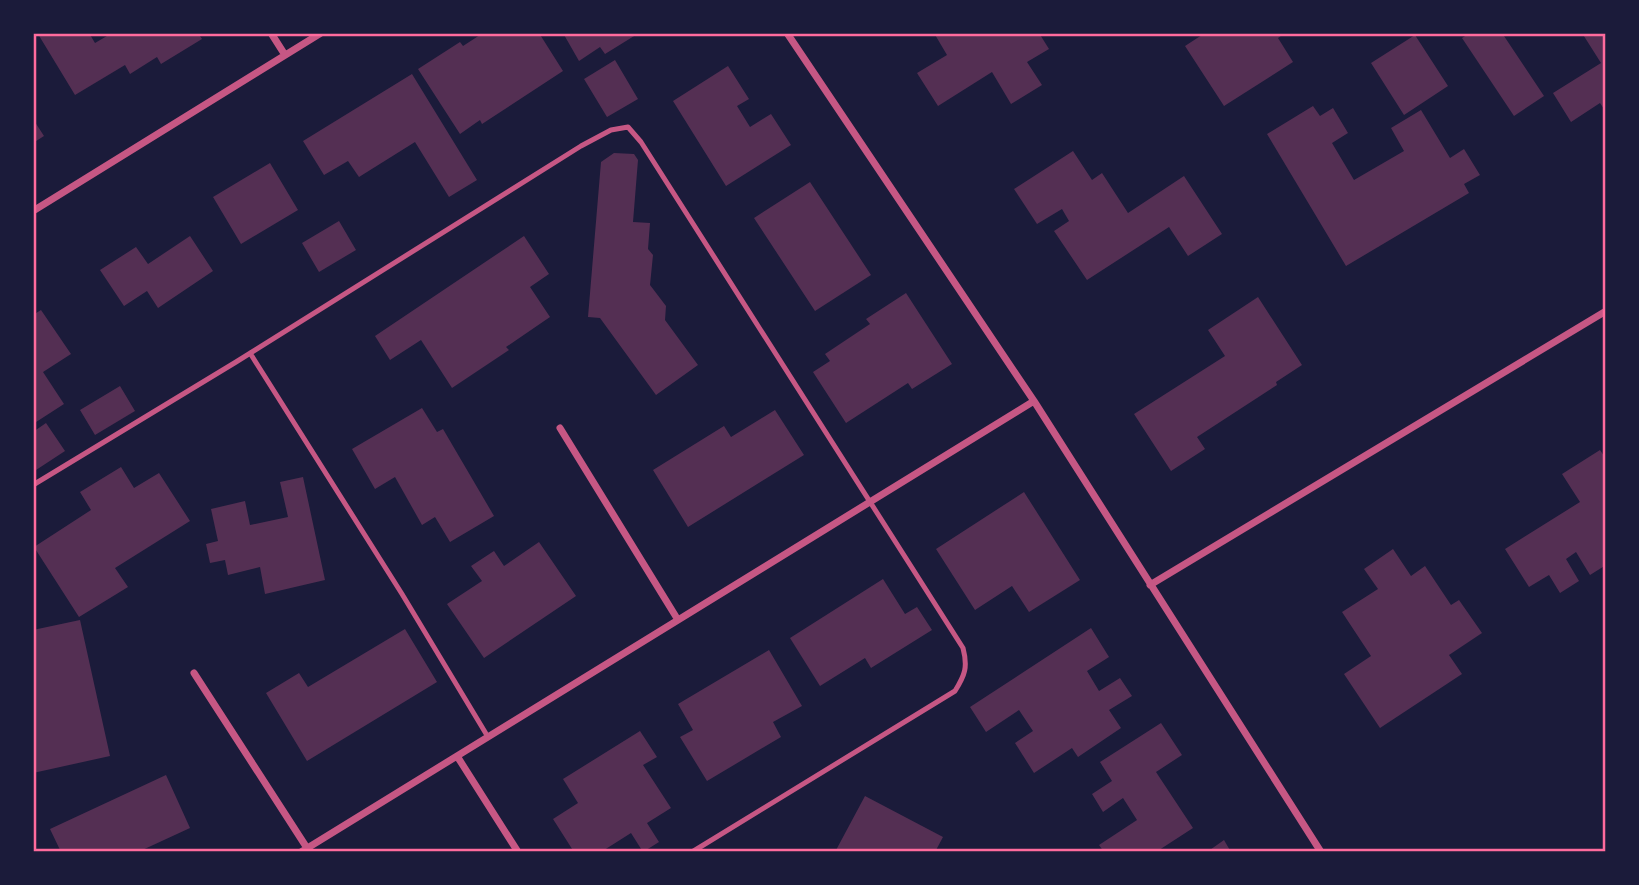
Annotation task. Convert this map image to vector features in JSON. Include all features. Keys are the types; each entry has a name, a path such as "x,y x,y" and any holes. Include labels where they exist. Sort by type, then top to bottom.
{"street":[{"path":"271,33 285,55"},
{"path":"33,211 321,33"},
{"path":"787,33 1034,401 1321,852"},
{"path":"1150,585 1606,311"},
{"path":"194,673 304,850 1034,401"},
{"path":"560,428 678,620"},
{"path":"457,756 518,852"}],"lane":[{"path":"33,485 581,146 611,130 628,127 641,142 963,648 967,661 966,673 955,691 692,852"},
{"path":"250,353 402,594 488,737"}],"building":[{"path":"89,33 95,43 112,33 198,33 202,39 161,64 157,57 130,74 125,65 75,95 38,34"},
{"path":"483,33 539,33 563,71 482,124 480,120 460,134 418,69 460,42 463,46"},
{"path":"563,33 639,33 605,54 600,47 579,61"},
{"path":"934,33 1039,33 1049,49 1027,62 1042,85 1011,104 992,72 938,106 917,73 947,55"},
{"path":"1205,33 1285,33 1278,38 1293,62 1224,106 1185,46"},
{"path":"1470,33 1502,33 1544,96 1514,116 1462,38"},
{"path":"1582,33 1606,33 1606,112 1600,103 1571,122 1553,93 1601,63"},
{"path":"1415,35 1448,86 1404,115 1371,63"},
{"path":"615,60 638,99 607,117 584,79"},
{"path":"728,66 749,99 737,106 750,127 771,114 791,145 726,186 673,101"},
{"path":"412,74 477,180 449,197 415,142 359,177 348,161 324,175 303,141"},
{"path":"1313,106 1320,116 1333,108 1348,133 1332,143 1354,180 1404,151 1391,128 1421,110 1450,158 1464,149 1480,175 1464,184 1469,193 1346,266 1267,134"},
{"path":"33,119 44,136 33,143"},
{"path":"1073,151 1092,180 1102,173 1128,213 1184,176 1222,234 1188,256 1169,227 1087,280 1054,231 1069,221 1062,209 1037,224 1014,189"},
{"path":"614,153 634,154 638,160 633,222 650,223 648,249 653,255 650,285 666,306 665,320 698,365 656,395 600,318 588,317 601,162"},
{"path":"270,163 298,210 241,244 213,197"},
{"path":"810,182 871,275 815,311 754,218"},
{"path":"339,221 356,250 319,272 302,243"},
{"path":"190,236 213,271 158,308 147,291 124,306 100,270 136,247 148,264"},
{"path":"524,236 549,274 530,287 550,317 506,347 509,350 452,388 421,340 390,360 375,336"},
{"path":"906,293 952,364 912,389 908,383 846,423 813,372 830,361 825,354 870,324 866,319"},
{"path":"1258,297 1302,365 1276,382 1277,385 1197,437 1205,449 1171,471 1134,414 1225,356 1208,330"},
{"path":"41,310 71,354 43,372 64,404 33,424 33,315"},
{"path":"120,386 135,411 95,435 80,410"},
{"path":"422,408 437,432 443,429 494,516 450,542 435,517 422,525 395,477 375,489 352,449"},
{"path":"775,410 804,455 688,527 653,470 724,426 731,437"},
{"path":"46,423 65,451 33,472 33,432"},
{"path":"1600,450 1606,459 1606,565 1590,575 1576,552 1566,559 1579,581 1560,593 1549,575 1529,587 1505,549 1580,502 1562,474"},
{"path":"121,467 134,488 159,473 190,521 115,568 128,587 79,617 34,547 91,510 80,492"},
{"path":"303,477 325,580 265,594 260,567 228,575 225,560 210,563 206,544 218,541 211,509 245,501 250,525 288,517 280,482"},
{"path":"1024,492 1080,580 1029,612 1012,586 975,610 936,549"},
{"path":"539,542 576,596 484,658 447,604 482,581 471,566 494,551 504,566"},
{"path":"1393,549 1411,576 1425,566 1451,605 1459,600 1482,633 1449,655 1462,674 1380,728 1344,674 1371,656 1342,612 1378,589 1364,569"},
{"path":"883,579 905,614 917,607 932,630 871,668 865,658 820,686 790,638"},
{"path":"80,620 110,756 33,773 33,630"},
{"path":"1091,628 1109,657 1087,671 1099,691 1120,678 1132,696 1109,710 1121,728 1078,757 1072,748 1034,773 1015,743 1033,731 1019,710 986,732 970,707"},
{"path":"405,629 437,682 307,761 266,693 299,673 308,687"},
{"path":"769,650 802,706 773,722 781,737 707,781 680,737 693,730 678,704"},
{"path":"1161,723 1182,755 1156,772 1193,828 1156,852 1104,852 1099,845 1137,820 1123,798 1103,812 1092,794 1112,781 1100,762"},
{"path":"640,731 657,757 643,765 671,808 647,823 659,842 643,852 631,833 601,852 574,852 553,819 578,803 563,779"},
{"path":"166,775 190,828 138,852 61,852 50,829"},
{"path":"865,796 943,837 935,852 835,852"},
{"path":"1224,840 1231,852 1207,852"}]}
